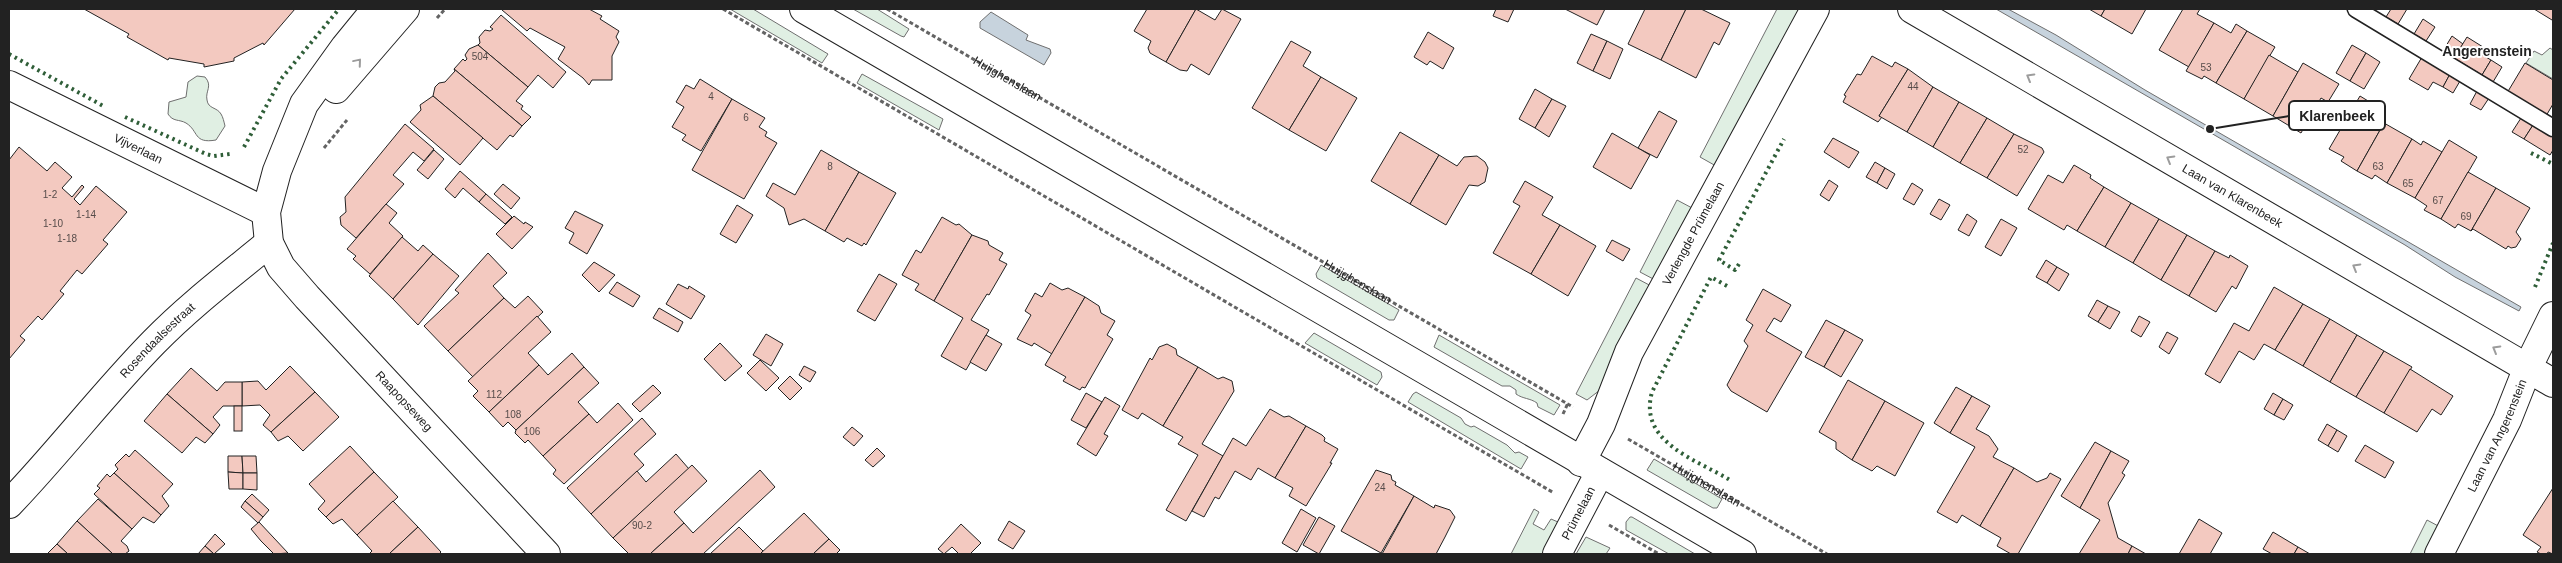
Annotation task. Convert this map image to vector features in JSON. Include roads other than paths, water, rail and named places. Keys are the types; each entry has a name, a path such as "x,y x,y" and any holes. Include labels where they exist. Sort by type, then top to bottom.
{"street":[{"path":"269,243 266,212 277,171 304,104 345,47 376,9"},
{"path":"277,171 344,78 405,9"},
{"path":"804,9 1742,554"},
{"name":"Verlengde Prümelaan","path":"1590,467 1601,424 1629,352 1814,9"},
{"name":"Laan van Klarenbeek","path":"1912,9 2553,383"},
{"name":"Vijverlaan","path":"9,86 266,212"},
{"name":"Rosendaalsestraat","path":"9,504 103,396 154,342 190,308 269,243"},
{"name":"Raapopseweg","path":"269,243 281,268 307,298 546,554"},
{"name":"Laan van Angerenstein","path":"2439,554 2507,420 2528,367 2553,316"},
{"name":"Prümelaan","path":"1557,554 1580,508 1590,467"}],"lane":[{"path":"2356,9 2553,128"}],"place":[{"name":"Klarenbeek","path":"2210,129"}],"district":[{"name":"Angerenstein","path":"2487,51"}]}
